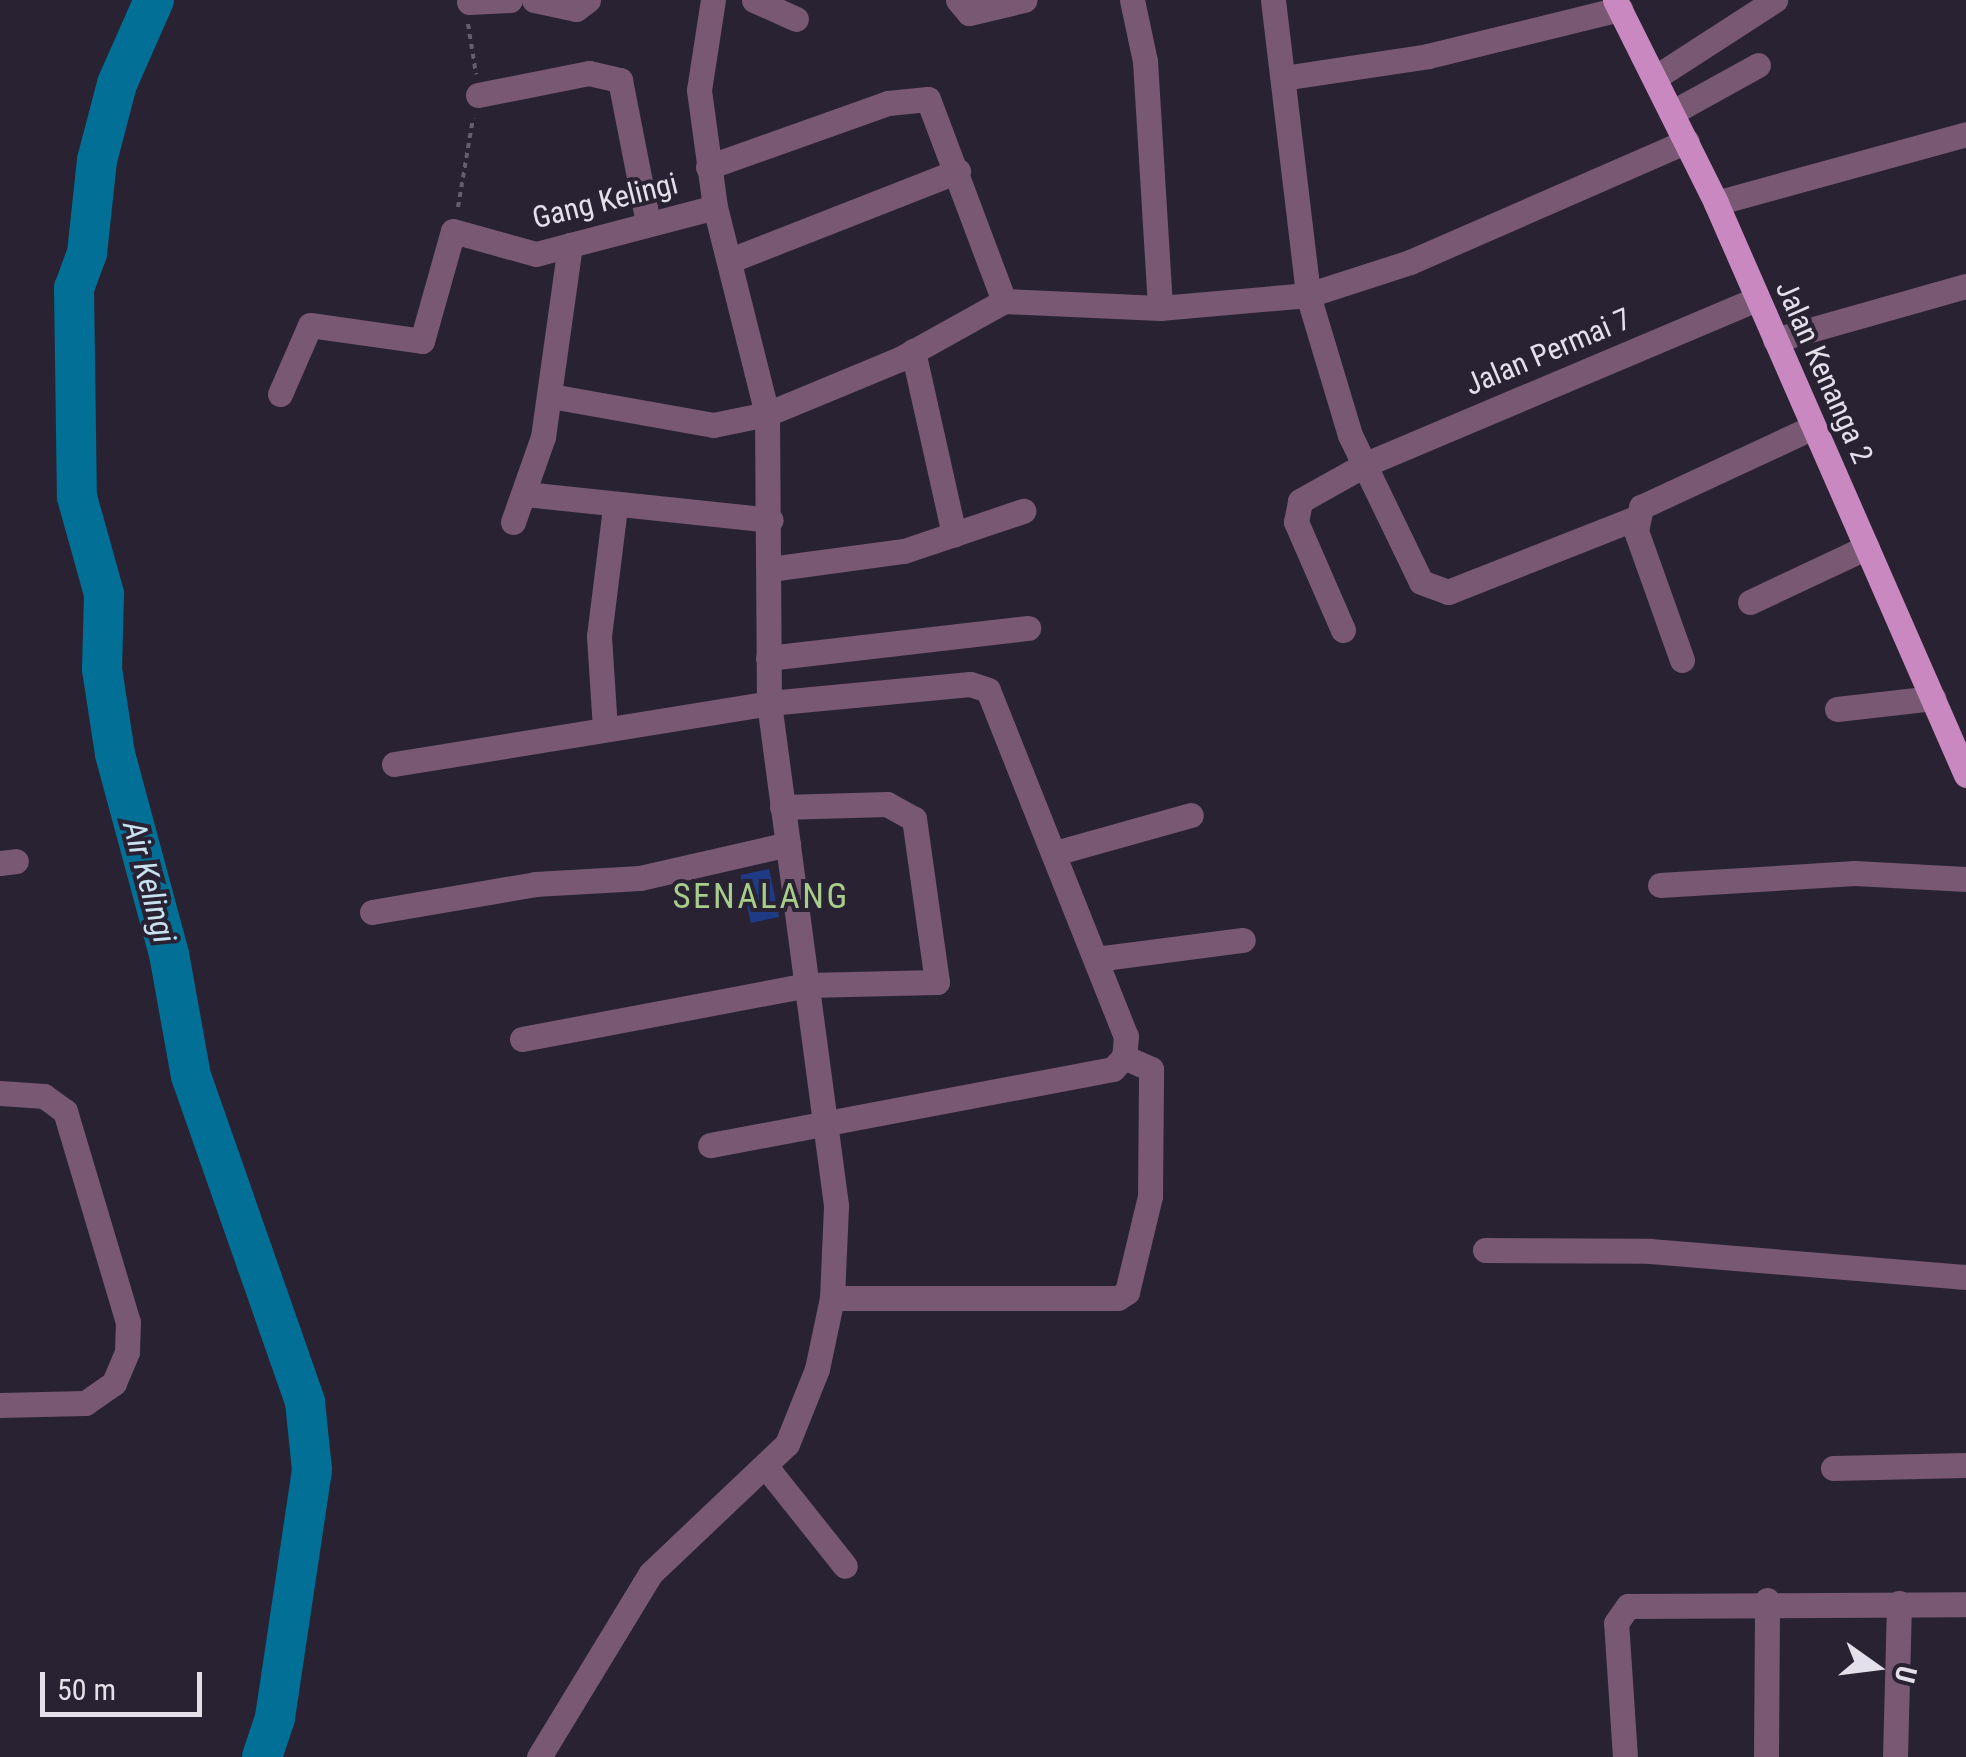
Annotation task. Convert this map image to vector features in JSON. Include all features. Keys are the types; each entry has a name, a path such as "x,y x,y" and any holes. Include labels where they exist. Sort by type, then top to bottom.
{"main road":[{"name":"Jalan Kenanga 2","path":"1618,5 1716,203 1755,300 1966,774"}],"street":[{"path":"470,2 510,0"},
{"path":"534,0 576,9 588,0"},
{"path":"538,1757 650,1573 767,1468 801,1417 832,1298 836,1205 769,703 771,520 767,414 715,207 698,64 713,0"},
{"path":"754,0 796,19"},
{"path":"958,0 969,13 1024,0"},
{"path":"1132,0 1145,61 1160,308"},
{"path":"1272,0 1308,295 1335,392 1422,582 1448,592 1636,518 1648,498 1813,427"},
{"path":"1656,77 1775,0"},
{"path":"1283,78 1428,56 1618,5"},
{"path":"1672,112 1758,64"},
{"path":"478,95 588,72 620,80 648,222"},
{"path":"708,167 918,96 935,106 1004,302"},
{"path":"1716,203 1966,134"},
{"path":"551,396 713,424 767,414 913,351 1004,302 1160,308 1308,295 1410,262 1687,142"},
{"path":"731,260 958,171"},
{"name":"Gang Kelingi","path":"453,231 519,254 570,246 715,207"},
{"path":"280,394 310,325 422,341 453,231"},
{"path":"513,522 525,494 551,396 570,246"},
{"path":"1776,340 1966,286"},
{"name":"Jalan Permai 7","path":"1342,630 1298,512 1300,501 1366,464 1755,300"},
{"path":"913,351 954,534"},
{"path":"525,494 771,520"},
{"path":"605,729 599,636 615,506"},
{"path":"770,569 892,553 1023,511"},
{"path":"1636,518 1682,660"},
{"path":"1750,602 1868,547"},
{"path":"768,658 1028,628"},
{"path":"394,764 769,703 981,685 992,697 1126,1036 1124,1058 1113,1069 710,1144"},
{"path":"1837,708 1933,698"},
{"path":"522,1039 807,985 928,986 939,976 938,960 914,818 887,804 782,807"},
{"path":"1055,852 1191,815"},
{"path":"372,912 536,884 640,878 788,844"},
{"path":"1660,885 1854,873 1966,879"},
{"path":"1096,960 1244,940"},
{"path":"832,1298 1118,1298 1127,1292 1150,1196 1151,1069 1124,1058"},
{"path":"0,1093 44,1096 64,1111 128,1322 126,1352 114,1383 85,1403 0,1406"},
{"path":"1485,1250 1650,1251 1966,1277"},
{"path":"1832,1468 1966,1465"},
{"path":"767,1468 845,1566"},
{"path":"1766,1757 1768,1600"},
{"path":"1625,1757 1620,1612 1640,1601 1966,1604"},
{"path":"1895,1757 1900,1604"}],"path":[{"path":"453,231 478,95 470,2"}],"building":[{"path":"769,869 779,917 751,923 741,875"}],"waterway":[{"name":"Air Kelingi","path":"154,0 117,84 97,160 87,253 74,288 77,497 104,594 102,669 115,754 169,954 191,1076 305,1402 312,1470 275,1718 262,1757"}],"district":[{"name":"SENALANG","path":"761,897"}]}
